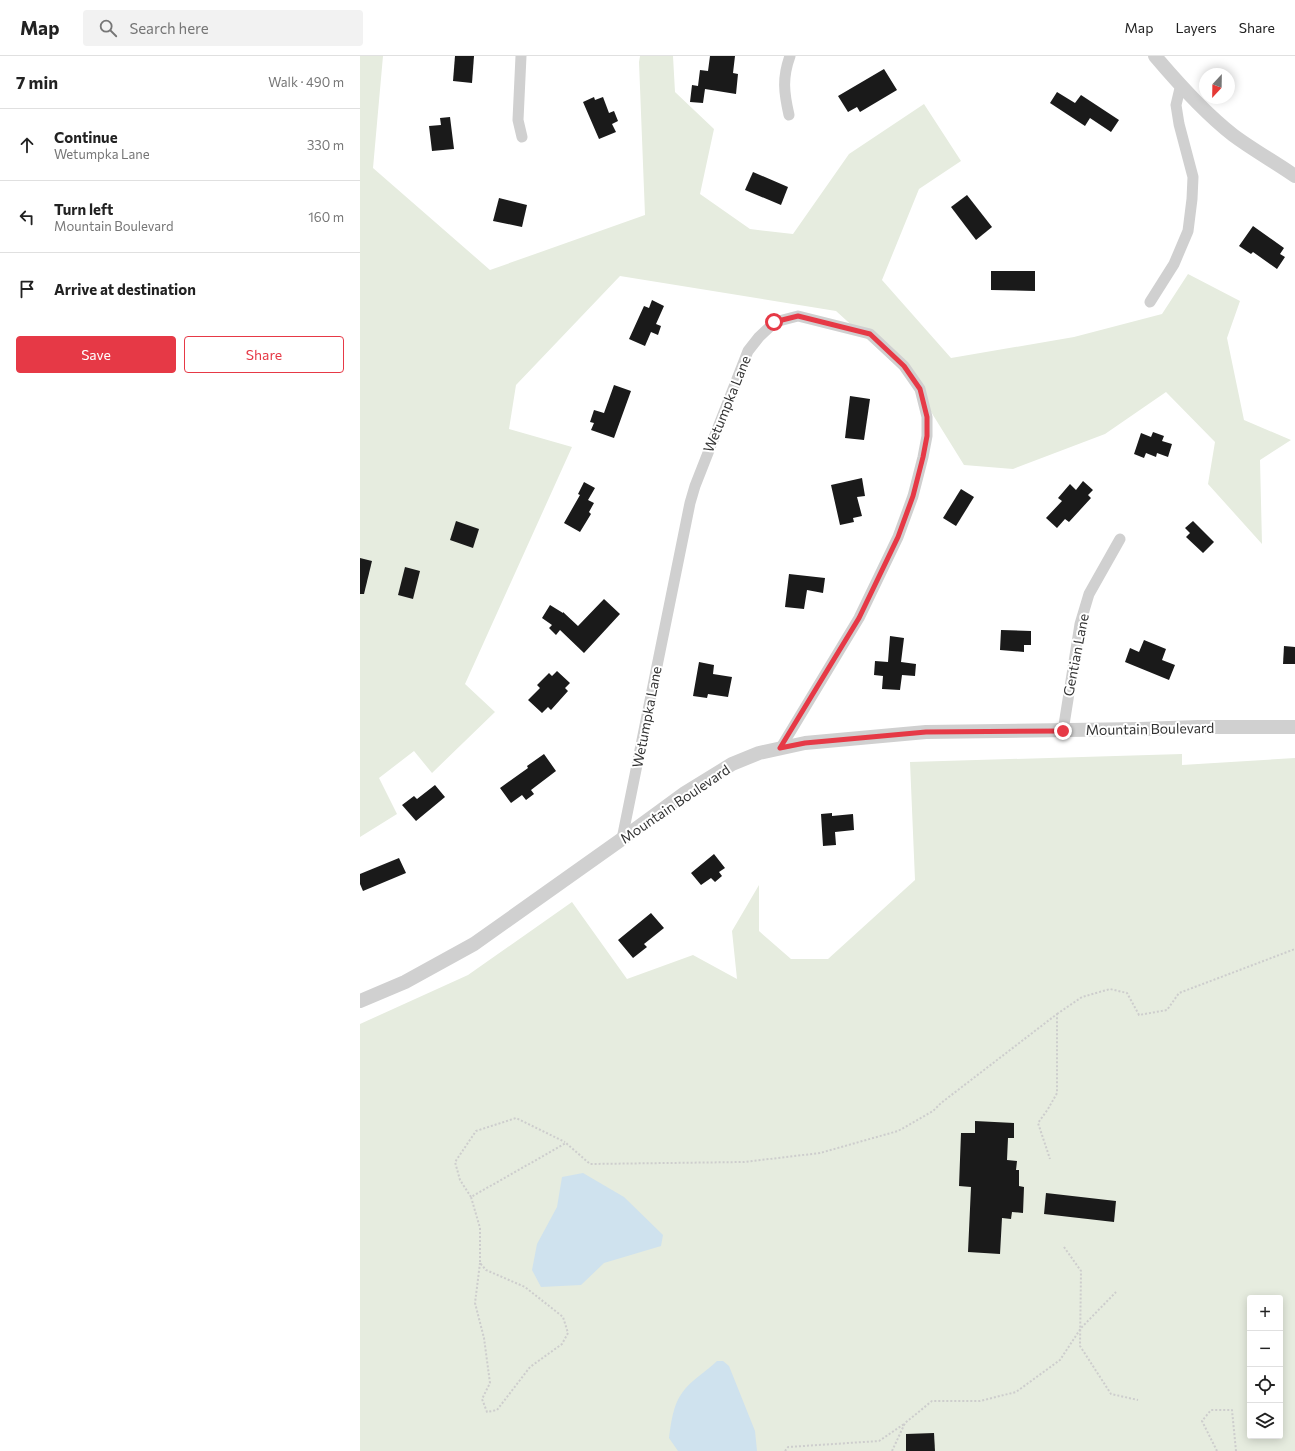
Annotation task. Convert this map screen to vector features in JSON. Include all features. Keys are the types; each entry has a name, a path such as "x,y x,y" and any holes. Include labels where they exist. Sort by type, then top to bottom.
{"street":[{"path":"521,56 518,120 522,137"},
{"path":"790,56 784,81 785,97 790,115"},
{"path":"1156,56 1212,117 1233,135 1295,176"},
{"path":"1150,302 1174,264 1188,231 1193,177 1179,124 1176,105 1181,84"},
{"name":"Wetumpka Lane","path":"622,839 690,503 695,486 748,351 774,322 798,316 870,334 891,353 904,366 920,389 927,417 927,436 913,496 898,537 859,618 780,748"},
{"name":"Gentian Lane","path":"1063,731 1080,624 1089,594 1120,539"},
{"name":"Mountain Boulevard","path":"360,1001 405,982 474,944 685,793 732,764 759,753 805,743 926,732 1063,731 1198,727 1295,727"}],"path":[{"path":"480,1263 486,1270 525,1287 564,1317 568,1334 562,1344 530,1367 497,1410 487,1412 482,1399 490,1383 484,1338 475,1303 480,1263 480,1228 471,1197 460,1180 455,1162 476,1131 516,1118 566,1143 590,1164 744,1162 820,1153 898,1131 926,1115 1082,996 1110,988 1127,993 1140,1015 1167,1010 1179,993 1295,949"},
{"path":"1050,1159 1038,1123 1057,1093 1057,1014"},
{"path":"471,1197 566,1143"},
{"path":"1064,1247 1081,1272 1080,1346 1112,1394 1138,1400"},
{"path":"785,1451 788,1447 879,1441 905,1423 932,1401 980,1401 1016,1392 1060,1360 1081,1328 1116,1292"},
{"path":"1217,1451 1202,1421 1211,1410 1232,1410 1236,1451"},
{"path":"892,1451 905,1423"}],"shaded area":[{"path":"360,56 383,56 373,168 490,270 645,215 640,56 673,56 675,92 714,129 700,194 750,229 793,234 849,154 924,104 961,161 919,189 882,280 951,358 1074,337 1162,314 1188,274 1240,301 1227,338 1244,420 1291,440 1260,460 1262,544 1208,484 1215,442 1166,392 1105,434 1013,469 964,465 910,378 836,311 620,276 516,385 509,429 572,447 465,684 495,712 432,773 414,751 379,778 397,814 360,837"},
{"path":"1182,754 1182,765 1295,758 1295,1451 360,1451 360,1024 468,975 572,902 627,979 693,955 737,979 732,931 759,885 759,931 791,959 828,959 915,880 910,762"}],"water":[{"path":"583,1173 624,1197 663,1235 661,1246 604,1263 581,1285 541,1287 532,1270 537,1244 557,1207 562,1177"},
{"path":"717,1361 723,1361 729,1366 755,1431 757,1451 678,1451 669,1438 673,1414 679,1398 690,1384"}],"building":[{"path":"455,56 474,56 472,83 453,81"},
{"path":"710,56 735,56 733,73 738,74 736,94 705,89 703,103 690,102 692,85 698,86 700,70 708,71"},
{"path":"884,69 897,90 860,112 857,107 848,112 838,96"},
{"path":"1057,92 1075,103 1081,95 1119,120 1111,132 1090,118 1085,126 1050,103"},
{"path":"594,97 595,100 603,97 609,113 614,111 618,121 612,124 616,132 599,139 583,102"},
{"path":"450,117 454,149 432,151 429,126 441,125 440,118"},
{"path":"753,172 788,187 781,205 745,190"},
{"path":"967,195 992,227 976,240 951,207"},
{"path":"499,198 527,205 522,227 493,221"},
{"path":"1253,226 1284,248 1280,254 1285,257 1277,269 1253,252 1251,254 1239,246"},
{"path":"991,271 1035,271 1035,291 991,290"},
{"path":"652,300 664,306 656,324 661,326 658,335 651,332 645,346 629,339 644,306 649,308"},
{"path":"614,385 631,391 614,438 591,430 594,423 590,422 594,410 604,413"},
{"path":"850,396 870,399 864,440 845,438"},
{"path":"1153,432 1164,436 1162,441 1172,444 1168,457 1157,453 1156,457 1146,453 1144,458 1134,454 1141,433 1151,437"},
{"path":"862,478 865,496 857,497 862,516 853,518 854,522 840,525 831,485"},
{"path":"1083,481 1093,490 1088,495 1091,498 1069,522 1065,519 1057,528 1046,518 1062,501 1058,498 1070,484 1076,490"},
{"path":"584,482 595,488 588,500 594,503 589,512 591,514 580,532 564,523 580,495 578,494"},
{"path":"961,489 974,497 956,526 943,518"},
{"path":"456,521 479,529 473,548 450,540"},
{"path":"1193,521 1214,542 1203,553 1186,537 1190,533 1185,528"},
{"path":"360,558 372,561 364,594 360,594"},
{"path":"405,567 420,571 413,599 398,595"},
{"path":"789,574 825,578 823,593 807,590 804,609 785,607"},
{"path":"604,599 620,614 584,653 560,630 556,635 549,628 552,625 542,618 550,605 563,612 578,626"},
{"path":"1001,630 1031,631 1031,645 1024,645 1024,652 1000,650"},
{"path":"890,636 904,638 901,662 916,664 915,676 902,675 900,690 882,689 883,676 874,675 875,661 888,662"},
{"path":"1144,640 1166,649 1162,660 1175,665 1169,680 1125,662 1130,648 1139,652"},
{"path":"1284,646 1295,647 1295,664 1283,664"},
{"path":"699,662 714,665 713,674 732,677 728,697 708,694 707,698 693,696"},
{"path":"557,671 570,683 565,688 568,691 551,710 548,707 542,713 528,700 540,688 537,685 549,673 552,676"},
{"path":"544,754 556,771 531,790 534,794 526,800 522,795 511,803 500,788 528,768 527,766"},
{"path":"435,785 445,797 416,821 402,805 414,796 417,799"},
{"path":"832,813 832,816 853,814 854,830 835,832 836,845 823,846 821,814"},
{"path":"714,854 725,868 719,872 722,876 715,882 711,878 701,885 691,873"},
{"path":"399,858 406,873 363,891 360,884 360,874"},
{"path":"651,913 664,928 644,944 647,947 633,958 618,940"},
{"path":"975,1121 1014,1123 1014,1138 1008,1138 1007,1160 1017,1161 1016,1170 1019,1170 1019,1186 1024,1187 1023,1213 1012,1212 1011,1219 1002,1218 1000,1254 968,1252 971,1187 959,1186 961,1133 975,1133"},
{"path":"1046,1193 1116,1201 1114,1222 1044,1214"},
{"path":"934,1433 935,1451 906,1451 906,1434"}],"route":[{"path":"774,322 798,316 870,334 904,366 920,389 927,417 927,436 923,457 913,496 898,537 859,618 780,748 805,743 926,732 1063,731"}]}
